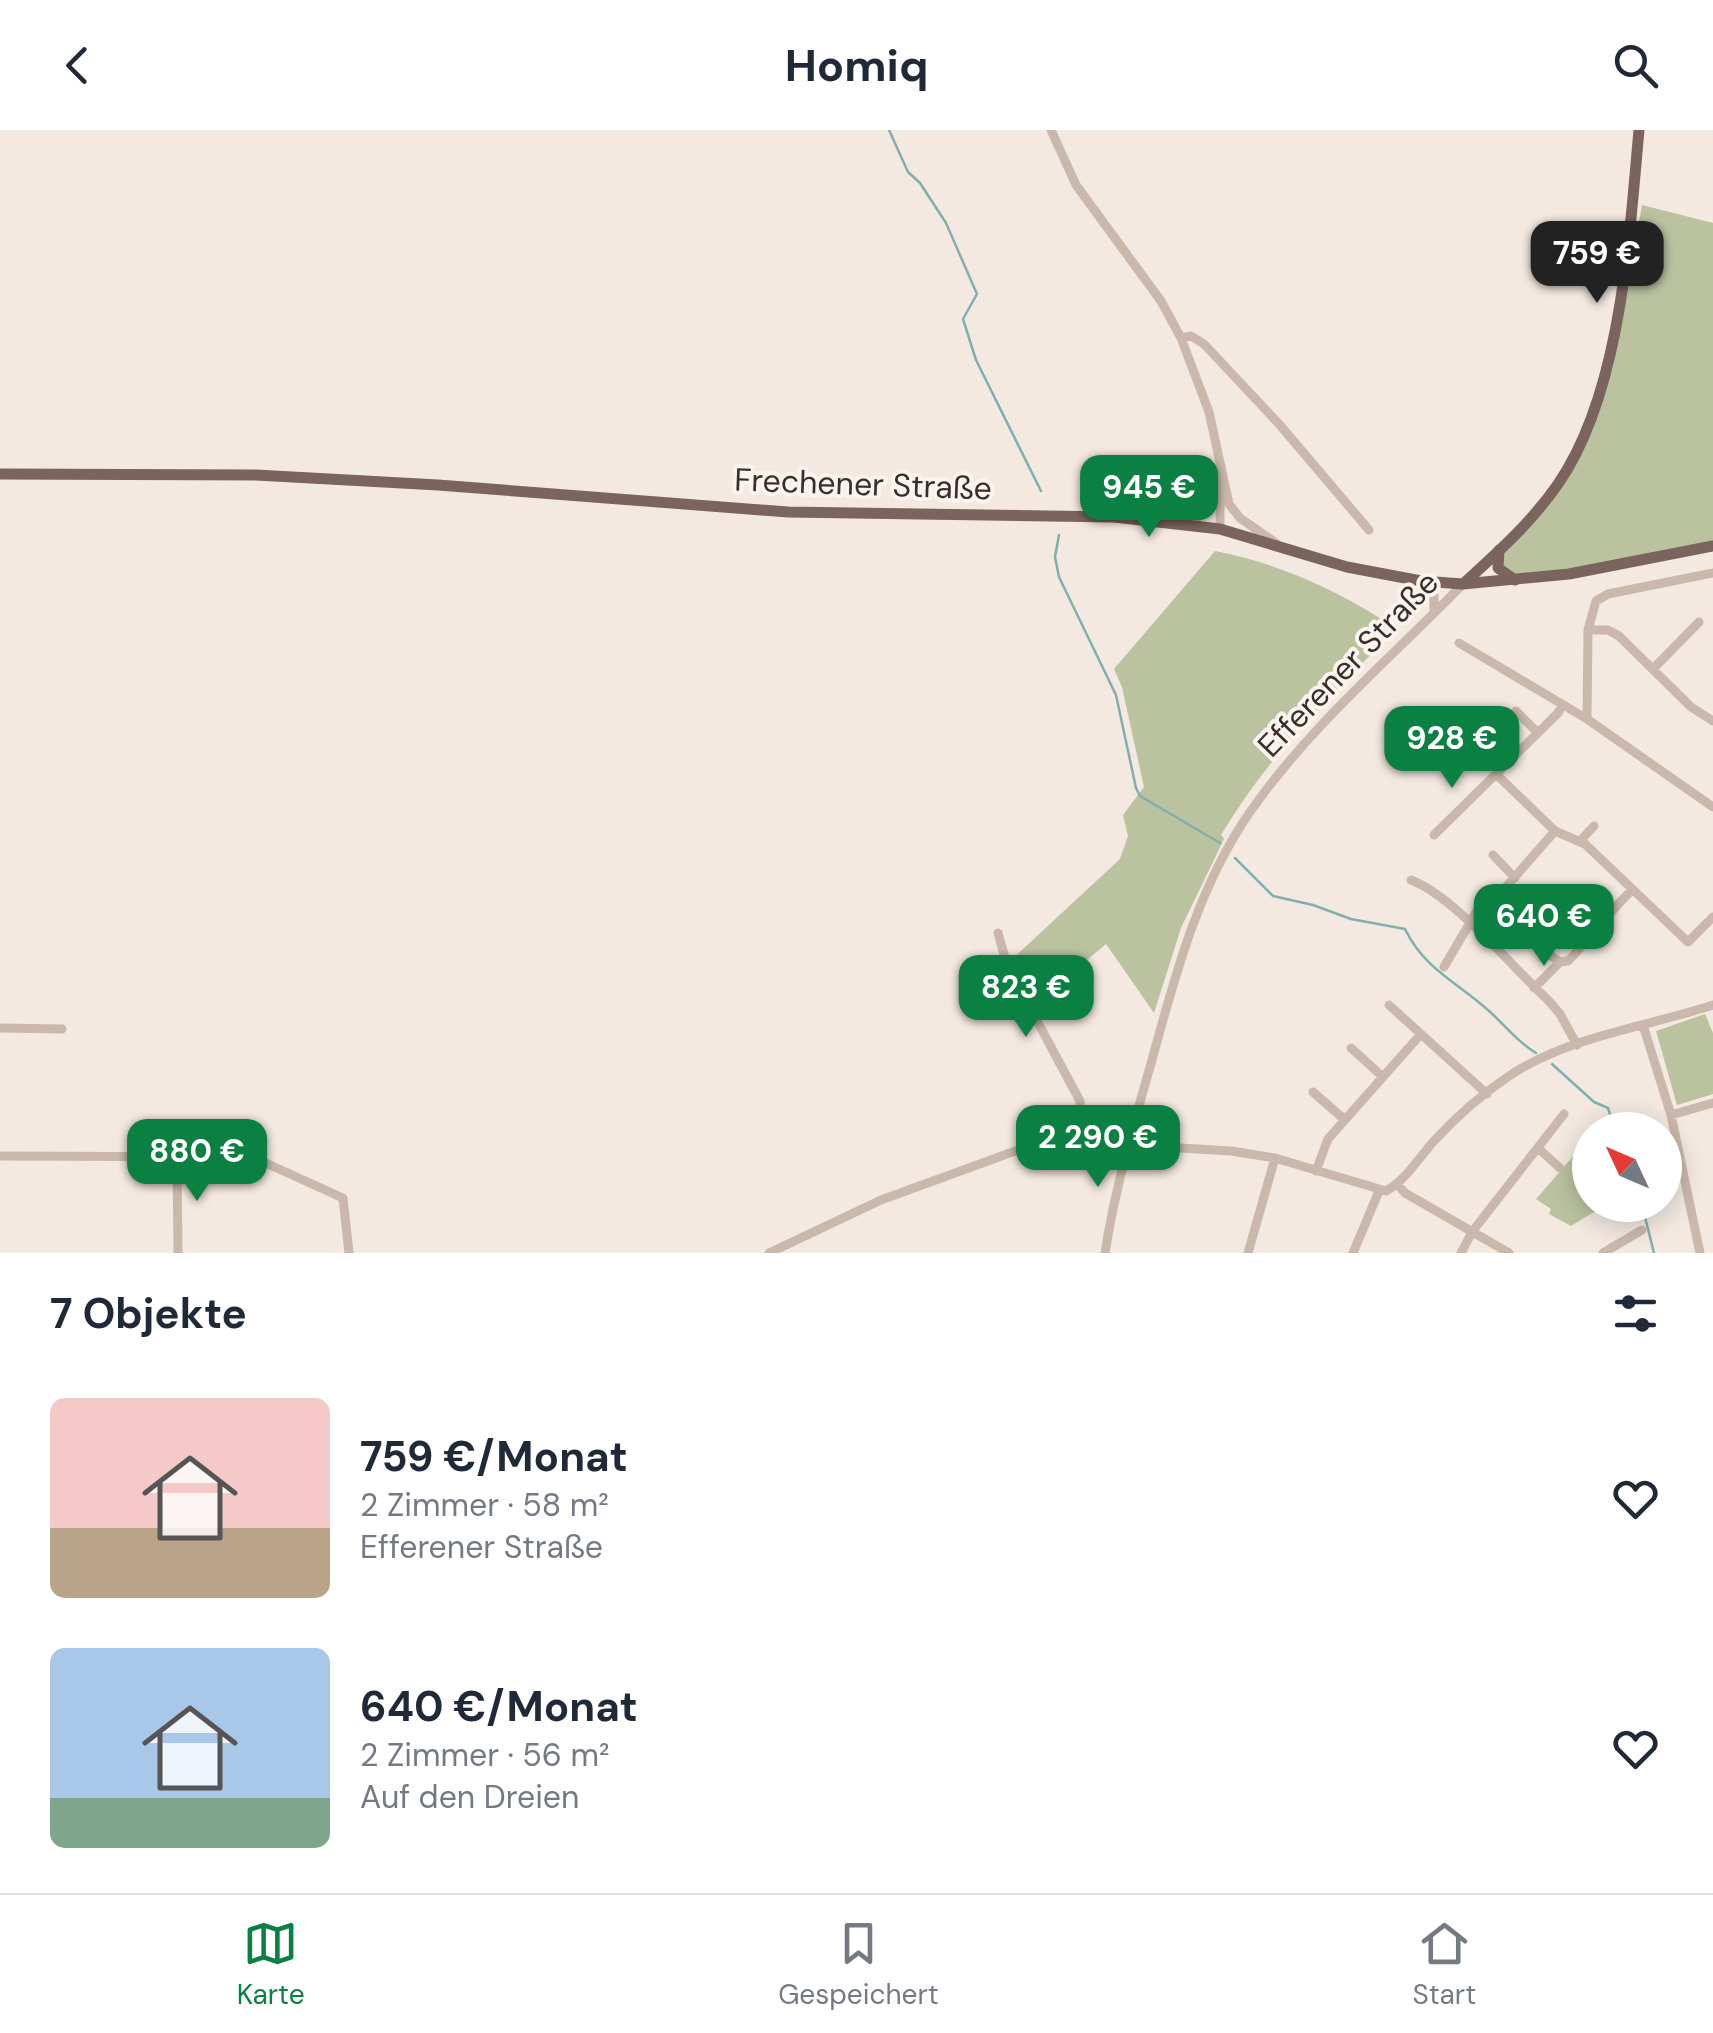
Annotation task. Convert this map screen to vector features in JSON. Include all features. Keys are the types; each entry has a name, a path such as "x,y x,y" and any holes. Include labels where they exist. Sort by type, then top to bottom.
{"main road":[{"name":"Efferener Straße","path":"1463,584 1500,550 1558,484 1595,412 1612,349 1639,130"},
{"name":"Frechener Straße","path":"0,474 256,475 438,484 807,512 1114,517 1220,529 1346,567 1421,581 1463,584 1591,570 1713,546"},
{"path":"1500,550 1498,568 1515,580"}],"street":[{"path":"1051,130 1076,184 1161,301 1181,338 1209,412 1221,475 1233,511 1278,544"},
{"path":"1181,338 1191,336 1204,344 1279,424 1369,530"},
{"path":"1188,524 1210,510 1221,475"},
{"path":"1220,529 1221,475"},
{"path":"1587,719 1588,630 1596,600 1608,594 1713,574"},
{"path":"1421,581 1434,596 1434,613"},
{"name":"Efferener Straße","path":"1105,1253 1128,1146 1172,986 1209,887 1234,838 1315,730 1463,584"},
{"path":"1653,669 1700,622"},
{"path":"1588,630 1608,630 1619,636 1696,711 1713,721"},
{"path":"1459,642 1587,719 1711,802"},
{"path":"1703,712 1713,701"},
{"path":"1434,835 1562,705"},
{"path":"1516,711 1538,733"},
{"path":"1478,748 1556,830 1580,841 1688,942 1713,917"},
{"path":"1580,841 1594,826"},
{"path":"1444,967 1469,923 1492,895 1500,895 1530,863 1530,856 1556,830"},
{"path":"1493,856 1515,878"},
{"path":"1411,880 1469,923 1560,1014 1577,1045"},
{"path":"1540,949 1560,962 1568,962 1632,890"},
{"path":"1574,914 1596,928"},
{"path":"998,934 1007,965 1080,1100 1082,1144"},
{"path":"1534,988 1560,962"},
{"path":"770,1253 871,1204 1028,1146 1082,1144 1231,1151 1274,1158 1379,1192 1391,1189 1451,1123 1533,1062 1713,1005"},
{"path":"1389,1006 1487,1094"},
{"path":"1643,1026 1670,1112"},
{"path":"0,1028 62,1029"},
{"path":"1316,1171 1324,1145 1421,1034"},
{"path":"1351,1048 1383,1077"},
{"path":"1313,1092 1344,1120"},
{"path":"1682,1112 1713,1104"},
{"path":"1461,1253 1472,1232 1564,1114"},
{"path":"1539,1149 1560,1168"},
{"path":"0,1156 177,1155 259,1160 338,1194 345,1202 349,1253"},
{"path":"177,1155 178,1253"},
{"path":"1248,1253 1274,1158"},
{"path":"1682,1167 1700,1253"},
{"path":"1397,1184 1405,1193 1509,1253"},
{"path":"1353,1253 1379,1192"},
{"path":"1604,1253 1642,1230"}],"green space":[{"path":"1642,205 1713,223 1713,541 1517,576 1503,568 1504,553 1563,486 1595,422 1613,367"},
{"path":"1215,551 1263,563 1309,581 1397,629 1325,701 1239,806 1221,835 1224,839 1181,928 1154,1013 1106,944 1033,1005 1009,962 1120,859 1128,836 1123,815 1144,787 1122,687 1114,669"},
{"path":"1705,1014 1713,1033 1713,1094 1677,1105 1656,1031"},
{"path":"1572,1158 1572,1222 1577,1222 1571,1226 1549,1214 1551,1209 1536,1199"}],"waterway":[{"path":"889,130 908,172 920,183 946,223 977,294 963,319 976,360 1041,491"},
{"path":"1059,535 1055,557 1059,577 1116,695 1140,796 1220,843"},
{"path":"1235,858 1273,896 1351,919 1405,929 1432,965 1536,1053"},
{"path":"1552,1064 1609,1112"},
{"path":"1646,1222 1654,1253"}]}
